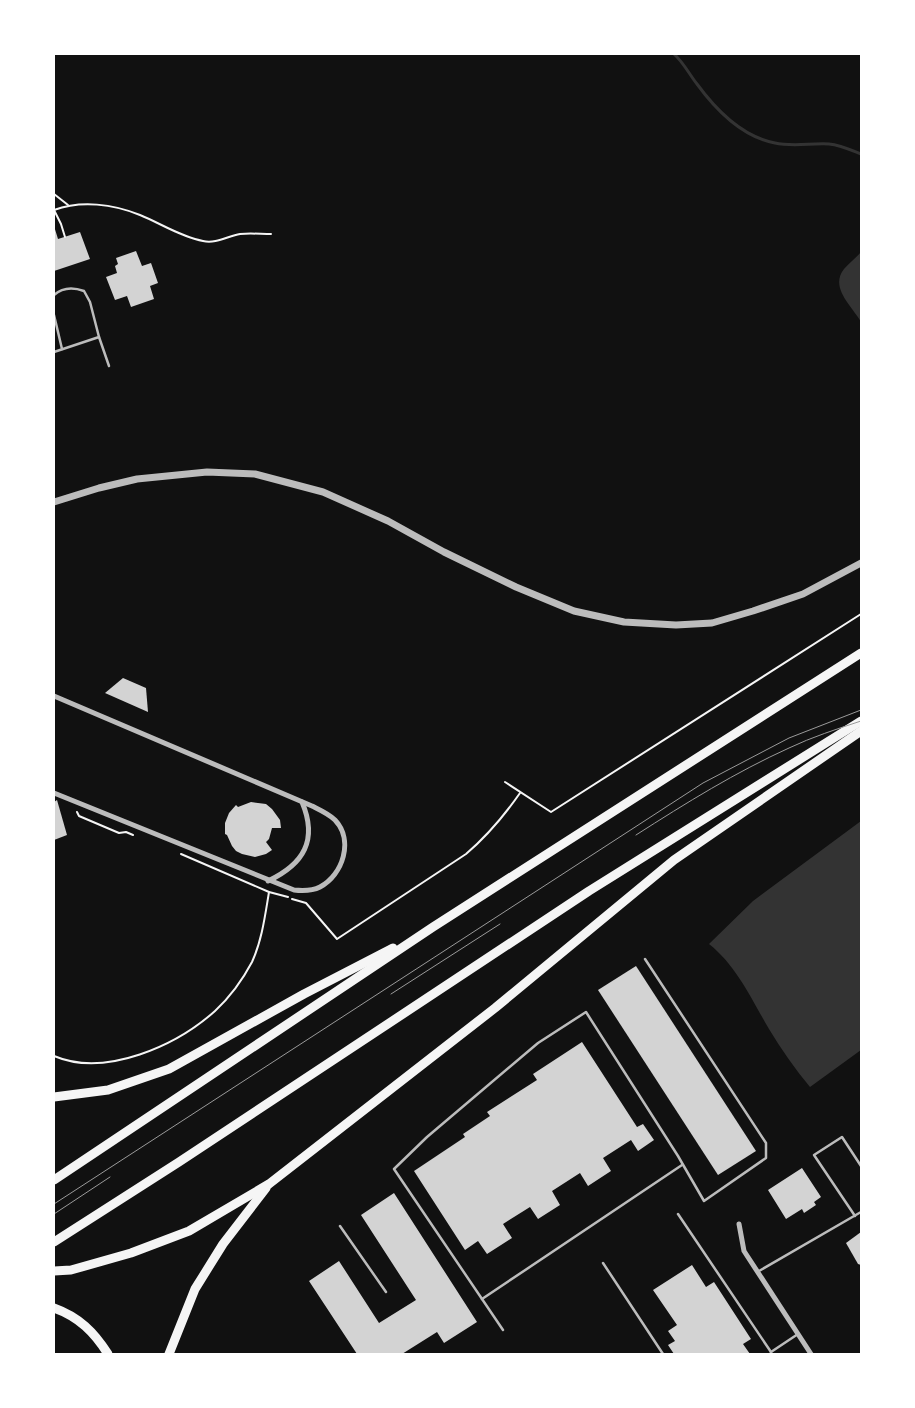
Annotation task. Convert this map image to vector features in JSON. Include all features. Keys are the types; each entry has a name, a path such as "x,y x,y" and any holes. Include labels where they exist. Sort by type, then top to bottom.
{"main road":[{"path":"54,1180 433,927 861,653"},
{"path":"54,1242 179,1162 588,891 861,721"},
{"path":"54,1272 71,1270 131,1253 189,1231 270,1184 495,1008 674,860 861,731"},
{"path":"54,1096 108,1090 169,1069 304,994 433,927"},
{"path":"169,1354 195,1289 224,1244 270,1184"},
{"path":"54,1308 70,1314 93,1333 108,1354"}],"street":[{"path":"54,502 137,479 207,472 255,474 323,492 388,521 444,552 516,587 574,611 624,622 676,625 712,623 803,594 861,564"},
{"path":"54,696 325,813 335,820 340,828 344,837 345,849 338,870 320,887 307,891 294,890 54,793"},
{"path":"268,881 283,873 296,862 307,842 310,831 309,822 302,802"},
{"path":"739,1224 744,1251 811,1354"}],"lane":[{"path":"54,295 62,289 74,287 84,291 90,302 109,366"},
{"path":"54,315 62,349"},
{"path":"54,352 99,337"},
{"path":"503,1330 394,1170 427,1137 538,1043 586,1012 678,1156 704,1201 766,1158 766,1143 645,959"},
{"path":"855,1216 814,1155 842,1137 861,1166"},
{"path":"482,1299 682,1165"},
{"path":"758,1272 861,1212"},
{"path":"678,1214 771,1353 798,1334"},
{"path":"340,1226 386,1292"},
{"path":"603,1263 663,1354"}],"path":[{"path":"54,194 68,205"},
{"path":"65,237 62,224 54,210 68,205 115,206 139,214 174,231 204,242 218,241 240,234 271,234"},
{"path":"505,782 551,812 861,614"},
{"path":"54,1056 61,1059 84,1062 106,1062 131,1058 175,1039 200,1023 216,1010 235,989 251,962 260,941 269,892"}],"shaded area":[{"path":"861,252 861,322 844,297 839,283 844,269"},
{"path":"861,821 861,1050 810,1087 778,1044 735,972 719,952 709,944 753,901"}],"building":[{"path":"54,226 58,239 80,232 90,259 54,271"},
{"path":"136,251 142,266 151,263 158,283 150,286 154,299 131,307 127,296 115,300 106,277 117,273 115,266 118,264 116,258"},
{"path":"123,678 146,688 148,712 105,693"},
{"path":"57,800 67,835 54,840 54,802"},
{"path":"251,802 266,804 272,809 280,820 281,828 272,828 269,839 266,842 272,850 255,857 236,851 225,834 225,823 229,813 236,805 238,807"},
{"path":"636,966 756,1151 718,1175 598,990"},
{"path":"582,1042 637,1127 643,1124 654,1140 638,1151 631,1140 603,1158 611,1171 588,1186 580,1173 552,1191 560,1205 538,1219 530,1207 503,1224 512,1238 487,1254 478,1241 465,1250 414,1171 465,1137 463,1134 490,1116 487,1112 537,1080 533,1074"},
{"path":"802,1168 821,1197 814,1202 816,1205 804,1213 802,1209 786,1219 768,1190"},
{"path":"394,1193 477,1322 444,1343 437,1332 402,1354 357,1354 309,1281 339,1261 379,1323 416,1300 361,1215"},
{"path":"861,1232 861,1265 858,1264 846,1243"},
{"path":"692,1265 706,1287 714,1282 751,1339 743,1344 750,1354 674,1354 668,1345 675,1341 668,1331 677,1325 653,1290"}],"waterway":[{"path":"674,54 704,94 722,113 741,129 752,135 763,140 781,144 833,145 861,154"}],"tram line":[{"path":"54,1204 703,783 789,738 861,710"},
{"path":"636,835 711,788 769,757 807,740 861,721"},
{"path":"391,994 500,924"},
{"path":"54,1214 110,1177"}]}
